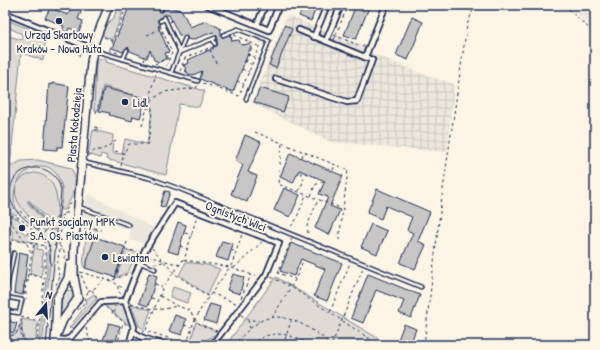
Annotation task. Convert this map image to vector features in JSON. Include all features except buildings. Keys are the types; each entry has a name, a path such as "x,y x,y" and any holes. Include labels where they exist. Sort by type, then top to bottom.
{"street":[{"name":"Piasta Kołodzieja","path":"78,292 74,277 74,250 93,50 109,5"},
{"path":"207,5 221,8 269,30 279,5"},
{"path":"257,25 265,5"},
{"path":"314,36 327,5"},
{"path":"326,41 341,5"},
{"path":"365,57 386,5"},
{"path":"5,13 93,50"},
{"path":"276,79 347,102 357,101 372,60 299,30"},
{"name":"Ognistych Wici","path":"125,301 139,262 148,244 175,203 279,243 265,277 221,333 210,343"},
{"name":"Piasta Kołodzieja","path":"55,342 57,298 60,290 68,278 74,250"},
{"path":"55,342 64,318 77,302 78,292 70,286 60,290"},
{"path":"55,342 68,339 99,302 125,301 134,330 143,338 165,345"},
{"path":"56,317 60,320 64,318"},
{"path":"129,345 134,330"}],"lane":[{"path":"159,5 161,10"},
{"path":"161,21 165,18 180,52"},
{"path":"223,35 238,29 269,41 246,99"},
{"path":"171,73 185,38"},
{"path":"180,52 214,38 215,43"},
{"path":"93,50 199,81"},
{"path":"123,59 127,50"},
{"path":"82,162 120,171 180,189 421,287"},
{"path":"78,207 129,224"},
{"path":"242,229 246,216"},
{"path":"5,311 19,313 22,300 5,296 14,253"},
{"path":"139,262 155,269"}],"path":[{"path":"125,55 109,51 127,5"},
{"path":"332,44 348,5"},
{"path":"424,345 442,196 467,26 475,5"},
{"path":"564,5 595,34"},
{"path":"161,21 162,24 159,25 163,34"},
{"path":"159,25 172,53 166,68 173,70"},
{"path":"147,35 160,29"},
{"path":"233,41 231,36 234,35 259,46"},
{"path":"101,36 113,41"},
{"path":"335,36 363,47 366,40"},
{"path":"199,81 239,96 262,38"},
{"path":"183,65 187,74 180,72 185,58 213,47 211,44 215,43"},
{"path":"252,64 245,61 253,44"},
{"path":"204,50 205,52 213,48"},
{"path":"79,56 83,49"},
{"path":"210,50 216,63"},
{"path":"144,62 147,54"},
{"path":"248,54 255,57"},
{"path":"166,55 168,60"},
{"path":"138,60 160,66"},
{"path":"155,65 168,60"},
{"path":"183,65 188,64"},
{"path":"242,69 249,72"},
{"path":"120,171 124,153 130,144 148,144 152,87 156,76"},
{"path":"237,81 244,84"},
{"path":"151,101 163,92 189,90 197,87"},
{"path":"75,90 84,88"},
{"path":"101,111 97,113 103,90"},
{"path":"142,126 147,108 151,109"},
{"path":"95,127 101,129 98,131 95,130"},
{"path":"255,132 348,170 339,240"},
{"path":"89,158 95,150 102,150 116,141"},
{"path":"283,144 277,182 343,209"},
{"path":"115,152 124,153"},
{"path":"302,157 304,152"},
{"path":"333,170 335,165"},
{"path":"299,192 304,180 300,171"},
{"path":"311,196 315,185 324,181"},
{"path":"291,226 295,222 306,194"},
{"path":"308,233 307,226 318,199"},
{"path":"65,264 65,254 59,245 63,215 72,200"},
{"path":"20,211 43,234"},
{"path":"5,212 20,218 44,241 44,278 37,345"},
{"path":"65,212 69,213"},
{"path":"143,338 163,287 180,265 188,249 198,212"},
{"path":"5,215 26,242 31,253"},
{"path":"40,237 56,218 63,215"},
{"path":"82,220 89,226 101,230"},
{"path":"5,226 11,233 5,268"},
{"path":"27,234 32,229"},
{"path":"187,345 195,319 208,296 230,267 237,253 242,229"},
{"path":"185,233 192,236"},
{"path":"24,296 31,253 37,234"},
{"path":"293,236 278,273 295,280"},
{"path":"233,268 261,244 264,238"},
{"path":"11,240 45,246 59,245"},
{"path":"115,279 127,242"},
{"path":"148,244 174,273 208,296"},
{"path":"180,246 188,249"},
{"path":"60,276 58,270 61,248"},
{"path":"125,249 180,265"},
{"path":"231,250 237,253"},
{"path":"330,312 352,259"},
{"path":"183,260 230,267 265,277 291,287 379,345"},
{"path":"272,318 295,280 303,261"},
{"path":"147,266 164,262"},
{"path":"237,312 247,319 259,321 272,318 282,318 298,322 315,332 332,345 365,264"},
{"path":"80,272 112,280 128,292"},
{"path":"112,280 128,273 134,275"},
{"path":"28,274 44,278"},
{"path":"241,298 251,274"},
{"path":"23,294 25,281 29,282 30,275"},
{"path":"88,292 104,278"},
{"path":"156,284 163,287"},
{"path":"118,286 118,291 125,301 154,310 162,310 177,306"},
{"path":"92,290 99,302 134,330 146,331 187,345 210,343"},
{"path":"25,292 26,299"},
{"path":"211,293 242,306"},
{"path":"159,295 177,306 189,310 201,325 221,333"},
{"path":"151,298 157,300"},
{"path":"114,314 115,301"},
{"path":"19,313 21,318 22,336 28,345"},
{"path":"10,322 12,316"},
{"path":"21,318 40,321"},
{"path":"247,319 250,329"},
{"path":"283,345 291,320"},
{"path":"233,345 259,321"},
{"path":"5,338 16,334 21,322"},
{"path":"83,322 91,345"},
{"path":"117,345 123,322"},
{"path":"184,325 192,327"},
{"path":"251,345 269,334 277,333 287,335 309,345"}],"shaded area":[{"path":"115,5 125,5 112,40 102,35 106,24 114,18 117,7"},
{"path":"567,5 595,5 595,31"},
{"path":"287,15 361,45 374,54 422,74 454,84 447,152 331,142 252,103"},
{"path":"5,19 46,36 43,60 21,53 10,167 21,161 38,160 71,168 74,174 75,185 73,195 64,210 60,210 62,189 54,172 46,167 37,166 28,170 20,178 15,188 14,200 18,213 16,215 5,211 5,35 22,40 22,34 5,26"},
{"path":"103,58 107,59 106,62 205,91 199,107 179,104 166,175 106,159 107,156 101,154 100,158 88,154 93,130 113,135 112,153 122,154 125,139 147,144 152,113 151,100 103,86 98,110 94,110 96,64 97,61"},
{"path":"31,166 46,168 54,173 60,180 62,191 48,345 42,345 50,264 49,249 45,241 15,210 9,197 9,189 12,178 19,171"},
{"path":"35,173 44,176 50,181 54,188 57,204 56,230 53,230 47,219 29,200 27,202 49,227 45,231 29,216 16,198 15,191 17,184 25,176"},
{"path":"87,193 154,228 145,244 130,240 130,230 101,221 98,228 89,224 83,219"},
{"path":"5,214 18,219 22,223 18,227 25,234 30,234 31,231 35,235 34,242 14,239 12,231 5,224"},
{"path":"83,221 89,227 98,230 85,268 83,266 86,236"},
{"path":"35,244 38,245 37,249 42,250 43,264 41,266 43,266 41,276 30,274"},
{"path":"49,249 50,264 42,345 39,345 47,271 47,252"},
{"path":"126,250 141,253 140,255 138,253 136,254 128,272 116,278"},
{"path":"186,262 207,265 220,269 207,295 179,275"},
{"path":"276,277 389,345 226,345"},
{"path":"173,287 191,293 187,303 170,297"},
{"path":"66,290 74,292 75,297 59,318 63,294"},
{"path":"94,294 97,300 95,300 70,329 69,328 86,305 87,299"},
{"path":"123,303 130,326 102,304"},
{"path":"131,304 151,310 144,329 139,326"},
{"path":"22,319 38,322 35,345 27,342 23,336"},
{"path":"196,322 217,332 216,334 203,342 190,344"},
{"path":"20,326 21,336 27,345 5,345 5,338 16,334"}],"tram line":[{"path":"46,345 61,191 57,181 51,173 43,169 34,168 25,170 12,182 10,193 11,201 19,214 38,231 48,243 51,265"},
{"path":"29,202 50,226 53,240"}],"place":[{"name":"Urząd Skarbowy Kraków - Nowa Huta","path":"59,21"},
{"name":"Lidl","path":"125,102"},
{"name":"Punkt socjalny MPK S.A. Os. Piastów","path":"22,228"},
{"name":"Lewiatan","path":"105,257"}]}
